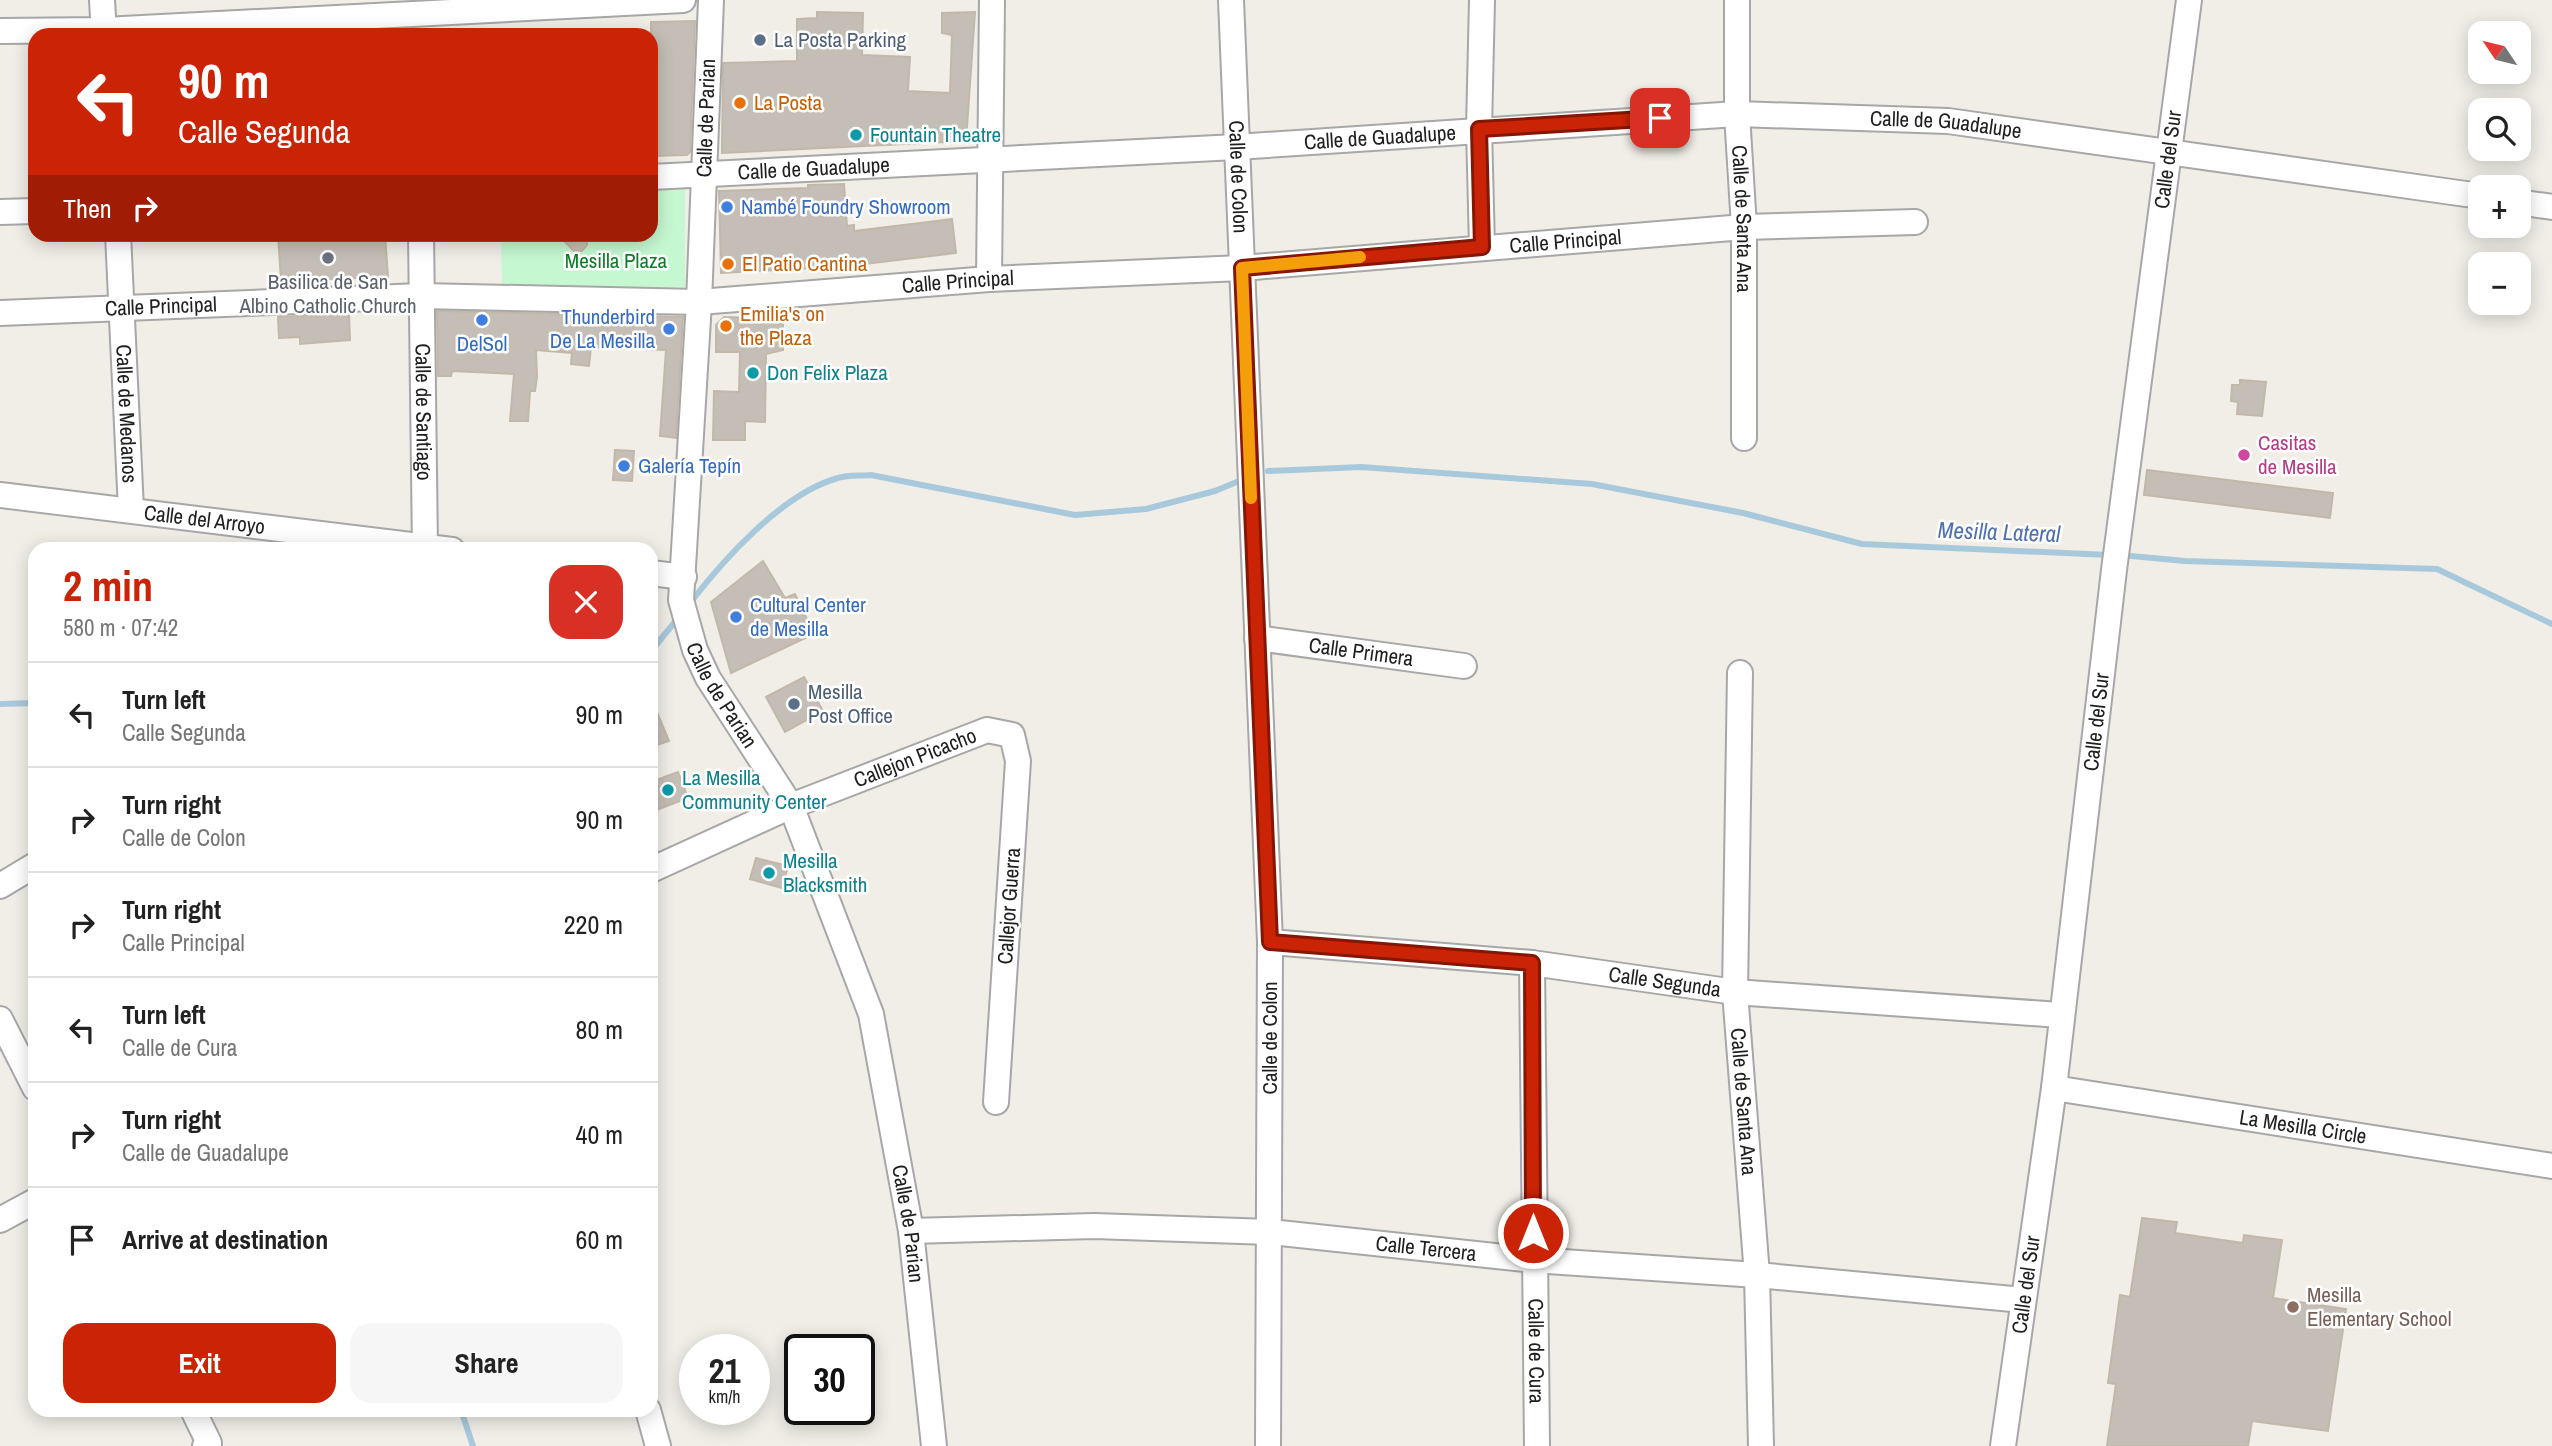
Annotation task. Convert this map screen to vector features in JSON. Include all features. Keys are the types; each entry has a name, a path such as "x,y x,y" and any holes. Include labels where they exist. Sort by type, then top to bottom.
{"street":[{"path":"102,0 104,28"},
{"path":"187,28 683,0"},
{"name":"Calle de Parian","path":"710,0 699,302 681,600 708,678 791,806 871,1014 911,1231 934,1446"},
{"path":"989,279 992,0"},
{"name":"Calle de Colon","path":"1231,0 1270,942 1268,1446"},
{"path":"1482,0 1479,129 1482,247"},
{"name":"Calle de Santa Ana","path":"1737,0 1737,114 1744,227 1744,438"},
{"name":"Calle del Sur","path":"2003,1446 2054,1088 2060,1015 2114,570 2167,150 2189,0"},
{"path":"0,31 28,31"},
{"name":"Calle de Guadalupe","path":"658,177 1236,147 1737,114 1948,121 2468,194"},
{"path":"2531,204 2552,207"},
{"path":"0,212 28,211"},
{"name":"Calle Principal","path":"0,313 421,296 699,302 989,279 1242,268 1744,227 1915,222"},
{"name":"Calle de Medanos","path":"119,242 131,510"},
{"name":"Calle de Santiago","path":"421,242 425,542"},
{"name":"Calle del Arroyo","path":"0,495 379,542"},
{"path":"658,574 684,577"},
{"name":"Calle Primera","path":"1257,638 1464,666"},
{"name":"Calle de Santa Ana","path":"1740,673 1735,992 1757,1275 1761,1446"},
{"name":"Callejon Picacho","path":"658,867 791,806 988,730"},
{"name":"Callejor Guerra","path":"988,730 1012,736 1018,761 996,1101"},
{"path":"0,886 28,869"},
{"name":"Calle Segunda","path":"1270,942 1532,963 1735,992 2060,1015"},
{"name":"Calle de Cura","path":"1532,963 1536,1446"},
{"path":"0,1019 28,1074"},
{"name":"La Mesilla Circle","path":"2054,1088 2552,1166"},
{"path":"0,1220 28,1204"},
{"name":"Calle Tercera","path":"911,1231 1094,1226 1270,1232 1534,1260 1757,1275 2023,1300"},
{"path":"196,1417 209,1443 205,1446"},
{"path":"650,1417 658,1446"}],"green space":[{"name":"Mesilla Plaza","path":"685,188 685,287 502,286 501,242 658,242 658,189"}],"building":[{"path":"817,12 863,13 862,55 910,57 908,91 950,93 952,35 942,33 942,13 975,12 966,141 722,153 723,63 797,61 797,19 817,18"},
{"path":"695,21 690,152 687,155 658,156 658,28 651,28 651,22"},
{"path":"844,184 847,226 854,225 854,231 952,219 956,253 848,266 721,273 719,191"},
{"name":"Basilica de San Albino Catholic Church","path":"279,242 386,242 388,277 281,281"},
{"path":"565,242 587,242 582,251 574,251"},
{"path":"437,311 683,317 676,438 660,436 666,350 591,347 589,366 571,364 572,353 536,350 537,377 535,391 530,391 528,421 510,421 514,374 452,371 451,376 438,376"},
{"path":"349,314 350,340 300,344 300,337 279,338 278,317"},
{"name":"Don Felix Plaza","path":"724,317 783,319 783,350 766,354 765,422 745,421 745,440 713,440 714,391 739,392 740,352 716,352 716,325"},
{"path":"2240,380 2266,382 2262,416 2237,414 2238,402 2231,401 2232,385 2240,385"},
{"name":"Galería Tepín","path":"615,450 634,451 632,481 613,480"},
{"path":"2147,470 2333,493 2330,518 2144,495"},
{"name":"Cultural Center de Mesilla","path":"763,561 785,598 795,594 814,634 731,673 711,602"},
{"name":"Mesilla Post Office","path":"804,677 823,711 785,732 766,697"},
{"path":"658,715 669,741 658,745"},
{"name":"La Mesilla Community Center","path":"678,772 688,798 658,809 658,779"},
{"name":"Mesilla Blacksmith","path":"756,858 788,866 782,888 750,879"},
{"path":"2142,1218 2177,1222 2175,1233 2243,1243 2244,1235 2282,1240 2273,1298 2346,1309 2328,1431 2252,1421 2248,1446 2107,1446 2116,1384 2108,1383 2120,1295 2130,1297"}],"waterway":[{"name":"Mesilla Lateral","path":"1268,471 1361,467 1592,484 1743,513 1862,544 2109,555"},
{"path":"690,603 737,548 776,513 817,486 842,477 871,475 1075,515 1146,509 1215,491 1244,479"},
{"name":"Mesilla Lateral","path":"2120,555 2185,561 2437,569 2552,624"},
{"path":"658,642 679,617"},
{"path":"0,704 28,703"},
{"path":"463,1417 473,1446"}],"slow traffic":[{"path":"1251,498 1242,268 1360,257"}],"place":[{"name":"La Posta Parking","path":"760,40"},
{"name":"La Posta","path":"740,103"},
{"name":"Fountain Theatre","path":"856,135"},
{"name":"Nambé Foundry Showroom","path":"727,207"},
{"name":"Basilica de San Albino Catholic Church","path":"328,258"},
{"name":"El Patio Cantina","path":"728,264"},
{"name":"DelSol","path":"482,320"},
{"name":"Emilia's on the Plaza","path":"726,326"},
{"name":"Thunderbird De La Mesilla","path":"669,329"},
{"name":"Don Felix Plaza","path":"753,373"},
{"name":"Casitas de Mesilla","path":"2244,455"},
{"name":"Galería Tepín","path":"624,466"},
{"name":"Cultural Center de Mesilla","path":"736,617"},
{"name":"Mesilla Post Office","path":"794,704"},
{"name":"La Mesilla Community Center","path":"668,790"},
{"name":"Mesilla Blacksmith","path":"769,873"},
{"name":"Mesilla Elementary School","path":"2293,1307"}],"route":[{"path":"1533,1233 1532,963 1270,942 1242,268 1482,247 1479,129 1660,118"}]}
